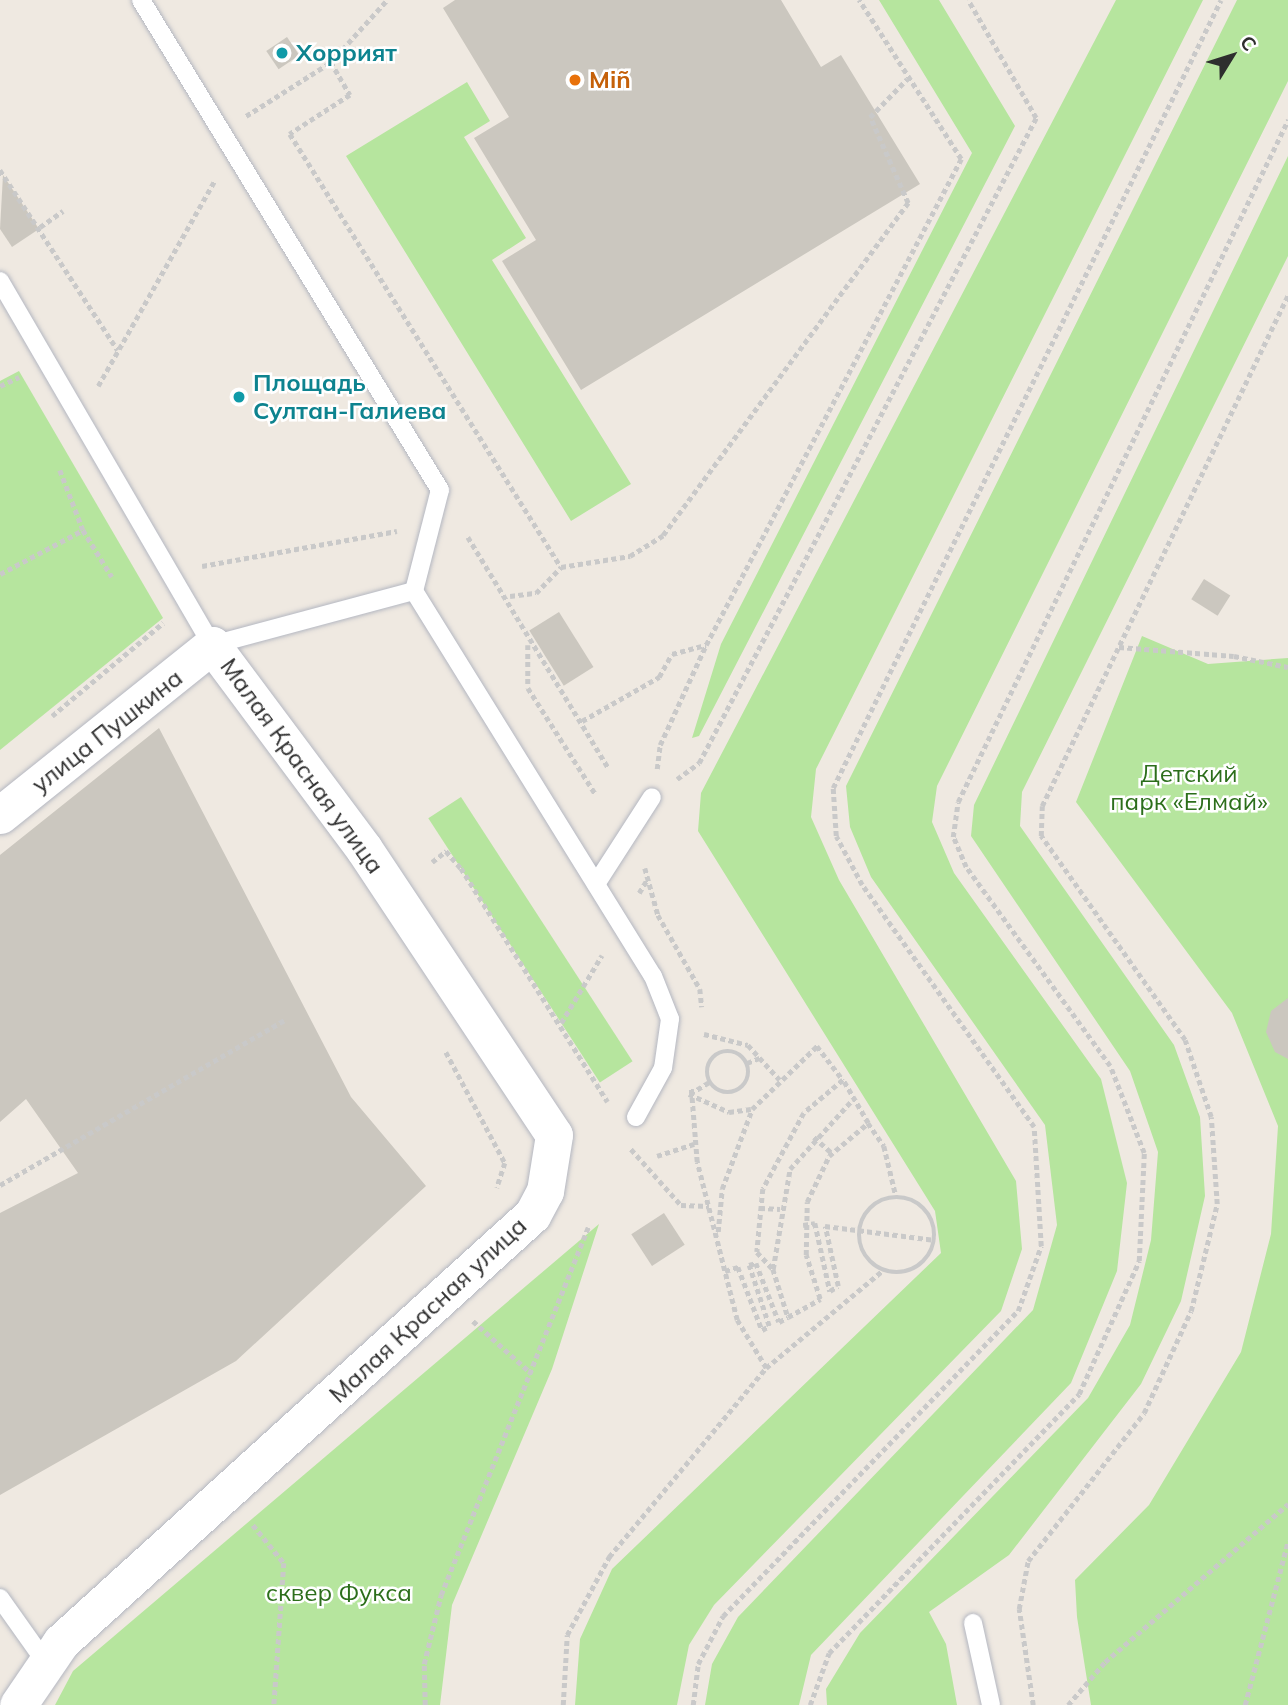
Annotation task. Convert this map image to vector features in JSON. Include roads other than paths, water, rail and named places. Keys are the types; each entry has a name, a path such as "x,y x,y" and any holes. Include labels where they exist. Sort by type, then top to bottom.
{"street":[{"name":"улица Пушкина","path":"0,815 212,645"},
{"name":"Малая Красная улица","path":"18,1705 61,1642 532,1215 550,1165 554,1135 539,1104 364,849 212,645"}],"lane":[{"path":"141,0 440,490 414,591 653,976 670,1019 663,1068 636,1117"},
{"path":"0,281 212,645 414,591"},
{"path":"596,884 652,797"},
{"path":"0,1598 46,1664"},
{"path":"973,1623 991,1705"}],"place":[{"name":"Хоррият","path":"282,53"},
{"name":"Miñ","path":"575,80"},
{"name":"Площадь Султан-Галиева","path":"239,397"}],"park label":[{"name":"Детский парк «Елмай»","path":"1189,788"},
{"name":"cквер Фукса","path":"339,1593"}]}
